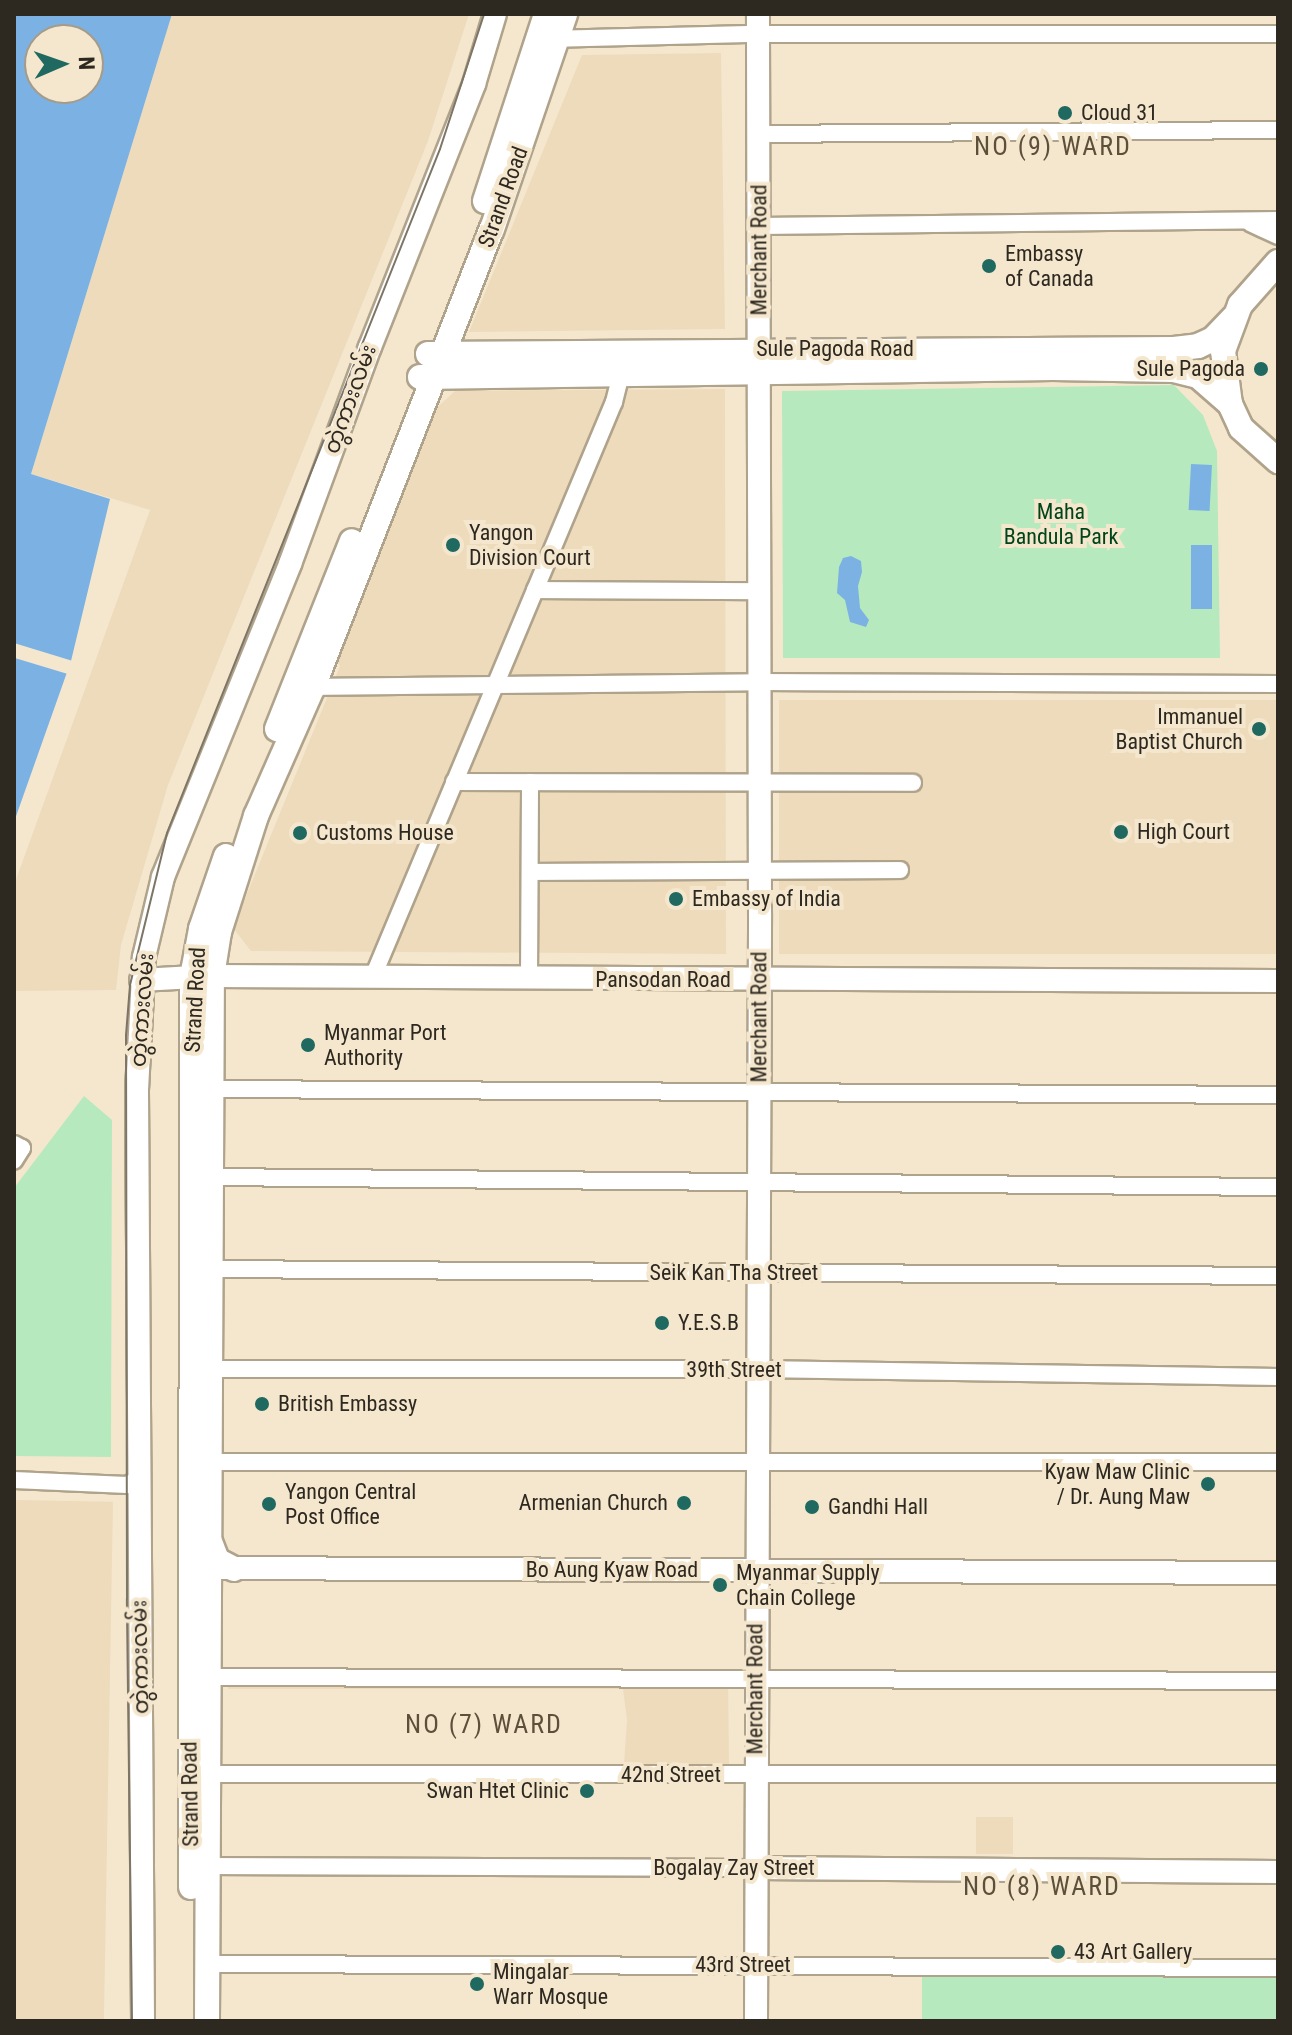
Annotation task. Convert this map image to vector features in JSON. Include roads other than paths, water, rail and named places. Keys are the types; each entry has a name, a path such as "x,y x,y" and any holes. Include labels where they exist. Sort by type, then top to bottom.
{"main road":[{"name":"တွဲကားလမ်း","path":"143,2021 137,1090 141,980 163,877 290,564 370,347 474,84 495,14"},
{"name":"Strand Road","path":"546,14 549,39"},
{"name":"Strand Road","path":"207,2021 207,1964 199,1866 202,977 227,903 249,813 304,687 429,366 518,132 549,39 565,14"},
{"name":"Merchant Road","path":"756,2021 755,1571 760,871 758,24"},
{"path":"1278,262 1252,288 1234,317 1223,351 1230,404 1241,428 1278,461"},
{"name":"Sule Pagoda Road","path":"429,366 759,361 1174,349 1198,346 1213,339 1234,317"},
{"name":"Sule Pagoda Road","path":"759,361 1174,370 1198,376 1230,404"},
{"name":"Sule Pagoda Road","path":"429,366 468,376 623,364"},
{"name":"Pansodan Road","path":"141,980 202,977 1278,981"},
{"name":"Strand Road","path":"200,1269 211,1177 211,1089 202,977"},
{"name":"Strand Road","path":"191,2021 207,1774 208,1598 198,1568 209,1537 209,1462 200,1369"},
{"path":"209,1537 217,1560 234,1569"},
{"name":"Bo Aung Kyaw Road","path":"198,1568 1278,1573"},
{"path":"208,1598 217,1578 234,1569"},
{"name":"Bogalay Zay Street","path":"755,1868 1278,1872"}],"street":[{"path":"549,39 758,24 1278,34"},
{"path":"758,134 1278,130"},
{"path":"759,226 1278,220"},
{"path":"1246,221 1278,236"},
{"path":"372,979 535,590 623,364"},
{"path":"535,590 759,591"},
{"path":"304,687 760,682 1278,684"},
{"path":"454,782 913,783"},
{"path":"529,979 530,782"},
{"path":"530,872 900,870"},
{"path":"211,1089 759,1095 1278,1095"},
{"path":"14,1144 22,1148 14,1161"},
{"path":"211,1177 1278,1187"},
{"name":"Seik Kan Tha Street","path":"200,1269 1278,1276"},
{"name":"39th Street","path":"200,1369 757,1369 1278,1377"},
{"path":"209,1462 1278,1462"},
{"path":"14,1480 127,1485 139,1479"},
{"path":"208,1677 1278,1681"},
{"name":"42nd Street","path":"207,1774 1278,1774"},
{"name":"Bogalay Zay Street","path":"199,1866 755,1868"},
{"name":"43rd Street","path":"207,1964 1278,1968"}],"water":[{"path":"14,14 172,14 31,474 110,499 71,661 14,822"},
{"path":"1191,464 1212,465 1210,511 1189,510"},
{"path":"1191,545 1212,545 1212,609 1191,609"},
{"path":"851,556 861,561 858,586 860,608 869,620 866,627 850,622 845,600 837,593 839,567 843,558"}],"tram line":[{"path":"132,2021 127,1599 126,1035 130,985 167,833 440,149 484,14"}],"place":[{"name":"Cloud 31","path":"1065,113"},
{"name":"Embassy of Canada","path":"989,266"},
{"name":"Sule Pagoda","path":"1261,369"},
{"name":"Yangon Division Court","path":"453,545"},
{"name":"Immanuel Baptist Church","path":"1259,729"},
{"name":"High Court","path":"1121,832"},
{"name":"Customs House","path":"300,833"},
{"name":"Embassy of India","path":"676,899"},
{"name":"Myanmar Port Authority","path":"308,1045"},
{"name":"Y.E.S.B","path":"662,1323"},
{"name":"British Embassy","path":"262,1404"},
{"name":"Kyaw Maw Clinic / Dr. Aung Maw","path":"1208,1484"},
{"name":"Armenian Church","path":"684,1503"},
{"name":"Yangon Central Post Office","path":"269,1504"},
{"name":"Gandhi Hall","path":"812,1507"},
{"name":"Myanmar Supply Chain College","path":"720,1585"},
{"name":"Swan Htet Clinic","path":"587,1791"},
{"name":"43 Art Gallery","path":"1058,1952"},
{"name":"Mingalar Warr Mosque","path":"477,1984"}],"district":[{"name":"NO (9) WARD","path":"1053,147"},
{"name":"NO (7) WARD","path":"484,1725"},
{"name":"NO (8) WARD","path":"1042,1887"}],"park label":[{"name":"Maha Bandula Park","path":"1061,524"}]}
